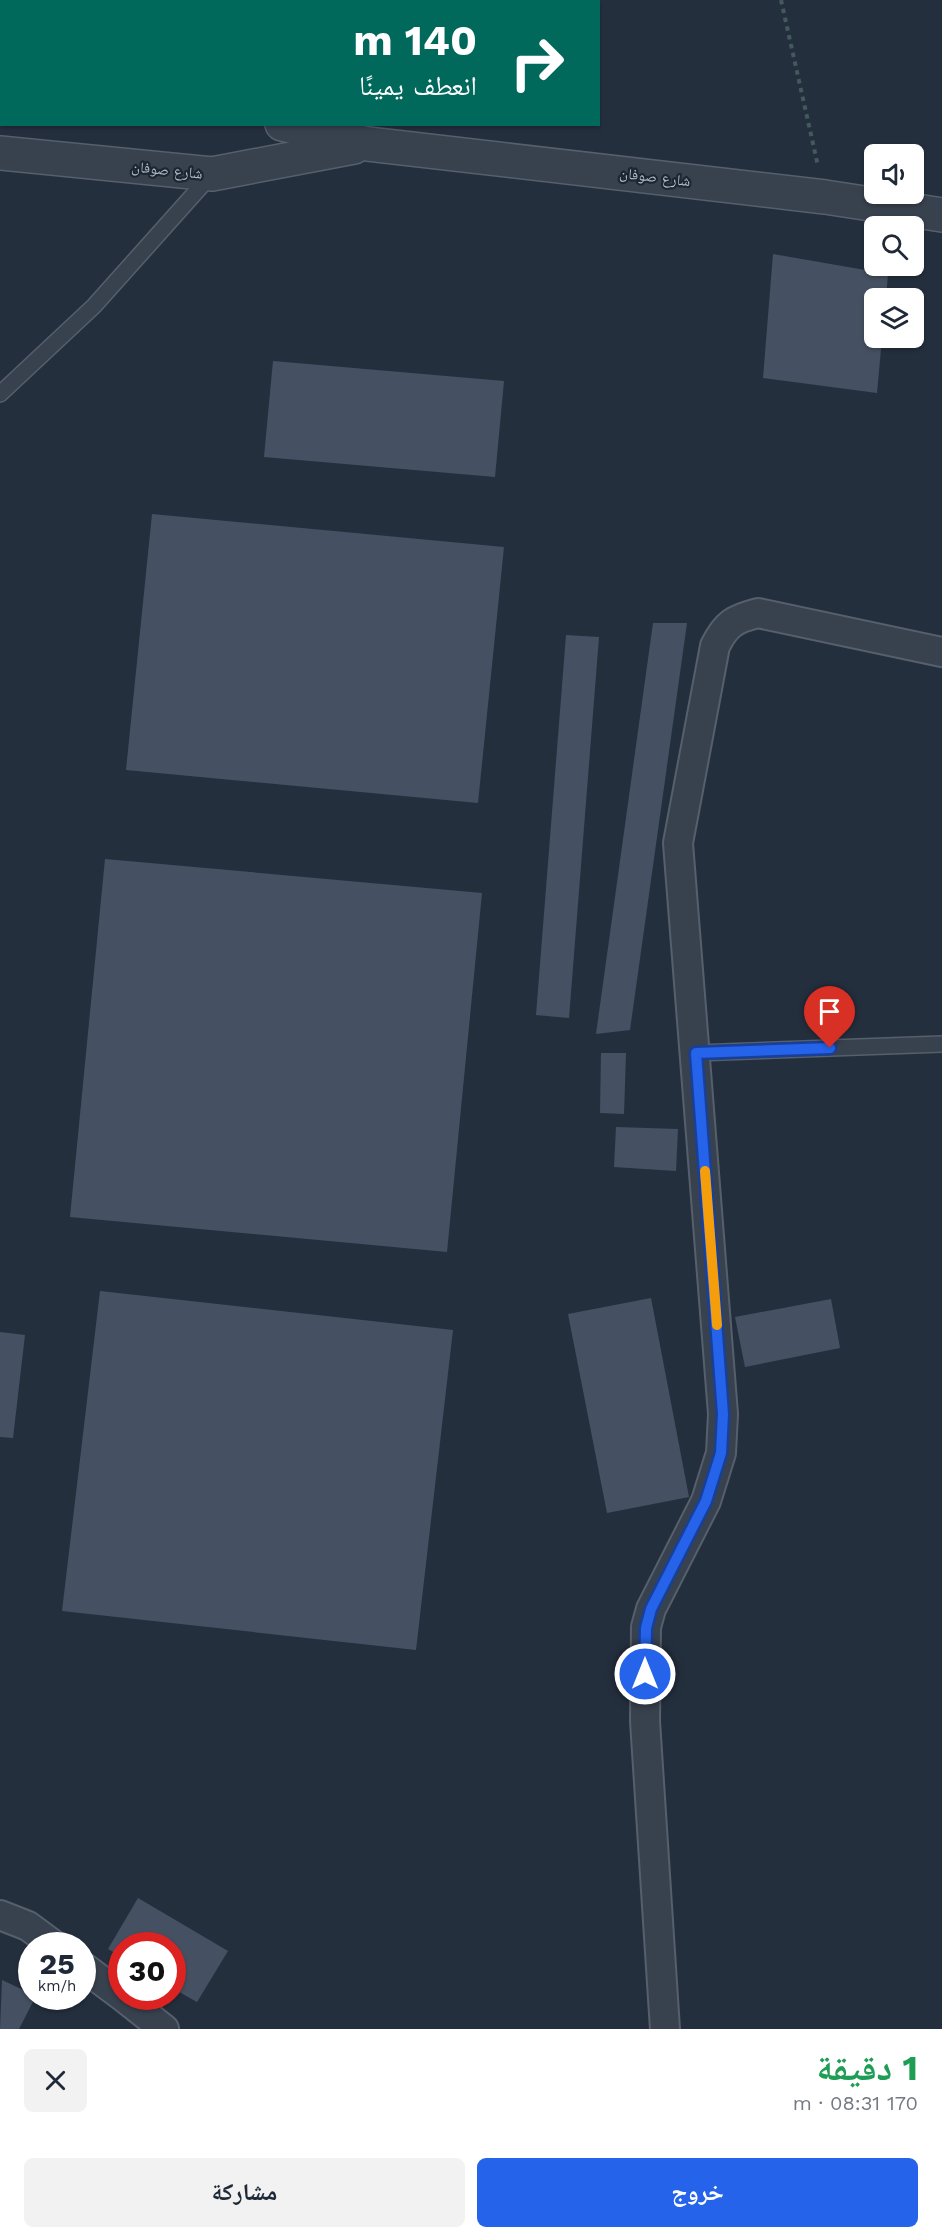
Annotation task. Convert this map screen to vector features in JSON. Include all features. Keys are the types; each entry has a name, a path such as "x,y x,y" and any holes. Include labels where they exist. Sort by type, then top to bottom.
{"street":[{"name":"شارع صوفان","path":"299,126 942,215"},
{"name":"شارع صوفان","path":"0,153 212,174 365,134"},
{"path":"665,2029 645,1721 646,1628 651,1609 706,1501 721,1453 723,1414 678,843 715,646 723,630 737,618 758,613 942,652"},
{"path":"0,1915 28,1926 36,1932"},
{"path":"140,2010 164,2029"}],"lane":[{"path":"0,394 94,306 212,174"},
{"path":"696,1053 942,1044"}],"path":[{"path":"781,0 825,197"}],"building":[{"path":"773,254 864,270 864,276 888,276 887,288 864,288 864,348 881,348 877,393 763,378"},
{"path":"273,361 504,381 495,477 264,457"},
{"path":"152,514 504,547 478,803 126,770"},
{"path":"653,623 687,623 630,1030 596,1034"},
{"path":"566,635 599,637 569,1018 536,1015"},
{"path":"105,859 482,893 447,1252 70,1217"},
{"path":"601,1053 626,1053 624,1114 600,1113"},
{"path":"616,1127 678,1129 676,1171 614,1167"},
{"path":"100,1291 453,1330 416,1650 62,1611"},
{"path":"651,1298 689,1497 607,1513 568,1314"},
{"path":"831,1299 840,1348 745,1367 735,1317"},
{"path":"0,1332 25,1335 13,1438 0,1437"},
{"path":"138,1898 228,1951 197,2002 186,1996 186,1932 118,1932"},
{"path":"2,1980 18,1987 18,2010 29,2010 19,2029 0,2029"}],"slow traffic":[{"path":"705,1171 717,1325"}],"route":[{"path":"645,1674 646,1628 651,1609 706,1501 721,1453 723,1414 696,1053 830,1048"}]}
